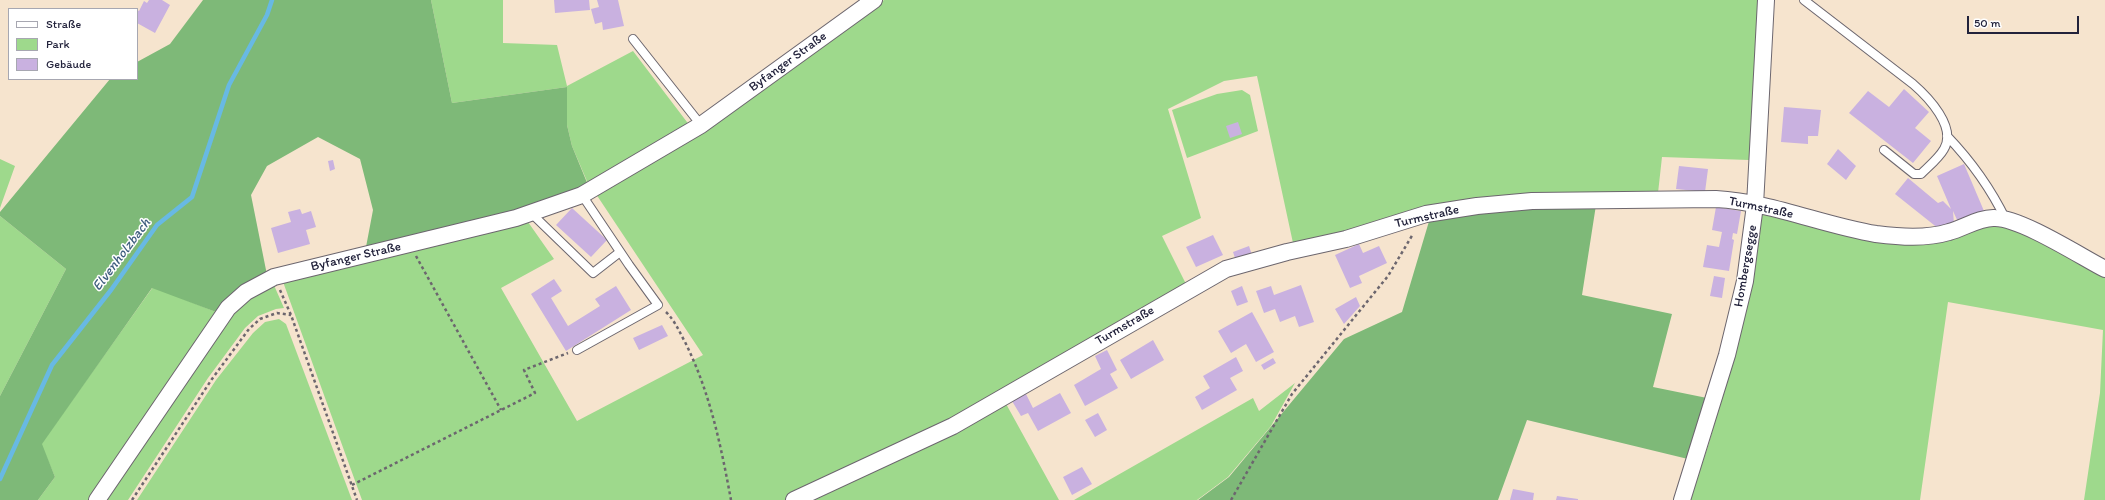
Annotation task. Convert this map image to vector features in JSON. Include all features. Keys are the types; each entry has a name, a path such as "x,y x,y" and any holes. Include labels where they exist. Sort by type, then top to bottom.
{"street":[{"name":"Byfanger Straße","path":"97,500 228,308 246,292 274,277 531,213 582,195 701,125 874,0"},
{"name":"Hombergsegge","path":"1682,500 1709,417 1735,325 1745,281 1755,205 1766,0"},
{"name":"Turmstraße","path":"794,500 953,426 1226,269 1287,252 1346,239 1426,214 1477,206 1532,201 1716,199 1737,200 1870,232 1908,236 1937,235 1987,219 2006,220 2034,231 2105,269"}],"lane":[{"path":"1804,0 1923,93 1938,112 1947,136 1975,169 1996,200 2006,220"},
{"path":"633,39 701,125"},
{"path":"1884,150 1914,174 1919,175 1944,149 1947,136"},
{"path":"577,350 658,306 582,195"},
{"path":"531,213 593,273 620,252"}],"path":[{"path":"1231,500 1292,394 1388,276 1426,214"},
{"path":"409,244 501,410"},
{"path":"274,277 291,315 358,500"},
{"path":"658,306 673,319 698,369 721,447 731,500"},
{"path":"132,500 212,379 249,328 260,319 277,312 291,315"},
{"path":"352,485 535,393 524,370 577,350"}],"green space":[{"path":"203,0 431,0 452,103 567,87 567,125 572,146 588,185 536,208 366,247 373,210 360,159 318,137 267,166 251,195 267,275 216,312 152,288 42,444 55,477 38,500 0,500 0,396 66,269 0,216 0,212 109,80 138,80 138,61 170,44"},
{"path":"431,0 503,0 503,43 557,45 567,86 633,51 690,126 589,186 572,146 567,125 567,87 452,103"},
{"path":"884,0 1762,0 1749,160 1662,157 1658,193 1532,198 1293,243 1257,76 1224,81 1168,109 1201,218 1162,236 1186,284 945,423 787,500 362,500 282,279 528,222 554,259 501,288 577,421 703,355 596,194 743,102"},
{"path":"1242,90 1250,95 1258,131 1187,158 1172,110 1217,94"},
{"path":"0,159 15,166 0,208"},
{"path":"1596,205 1582,295 1672,314 1653,387 1707,398 1688,459 1527,420 1498,500 1198,500 1229,477 1344,339 1402,312 1430,218 1476,210"},
{"path":"1762,215 1780,216 1855,235 2008,224 2105,274 2105,500 2084,500 2100,393 2103,330 1948,302 1920,500 1690,500 1709,443 1743,321"},
{"path":"0,216 66,269 0,396"},
{"path":"273,283 284,308 276,309 258,316 245,328 208,378 128,500 104,500 236,309 253,295"},
{"path":"153,287 216,312 90,500 38,500 55,477 41,444"},
{"path":"279,319 286,324 352,500 137,500 216,380 253,333 265,322"},
{"path":"1295,383 1271,426 1228,477 1197,500 1074,500 1253,398 1259,411"},
{"path":"1005,402 1059,500 805,500"}],"building":[{"path":"149,0 162,0 170,5 155,33 138,24 138,10 144,1 147,3"},
{"path":"554,0 589,0 590,10 555,13"},
{"path":"597,0 618,0 624,26 603,30 602,22 595,24 591,9 599,7"},
{"path":"1904,89 1929,112 1915,128 1931,141 1913,163 1849,113 1868,91 1889,107"},
{"path":"1784,107 1821,110 1818,136 1808,136 1808,144 1781,142"},
{"path":"1238,122 1242,134 1230,138 1226,126"},
{"path":"1838,149 1856,166 1846,180 1827,164"},
{"path":"333,160 335,169 330,171 328,161"},
{"path":"1964,164 1984,211 1958,222 1953,211 1954,224 1939,229 1895,194 1908,178 1938,203 1943,201 1951,209 1937,176"},
{"path":"1679,166 1708,169 1705,192 1676,189"},
{"path":"1716,207 1741,211 1737,234 1733,233 1732,239 1734,240 1729,271 1703,267 1707,245 1719,247 1722,232 1712,230"},
{"path":"572,208 607,240 591,257 556,225"},
{"path":"300,209 302,214 311,211 316,227 306,230 310,244 278,253 271,228 291,222 288,212"},
{"path":"1213,235 1223,255 1196,267 1186,247"},
{"path":"1359,244 1363,253 1379,246 1387,263 1359,276 1362,283 1350,288 1335,255"},
{"path":"1249,246 1252,255 1236,261 1233,252"},
{"path":"1714,276 1725,278 1722,298 1710,296"},
{"path":"554,279 562,291 551,298 568,326 600,306 595,299 616,286 631,310 566,351 531,294"},
{"path":"1301,285 1314,322 1299,327 1295,316 1280,322 1275,309 1264,313 1256,291 1271,286 1274,295"},
{"path":"1242,286 1248,302 1237,306 1231,291"},
{"path":"1356,297 1360,306 1344,324 1335,309"},
{"path":"1252,312 1274,352 1256,362 1246,344 1231,353 1218,331"},
{"path":"662,325 668,336 639,350 633,338"},
{"path":"1153,340 1164,360 1131,379 1120,360"},
{"path":"1107,350 1117,370 1110,374 1118,388 1085,406 1074,385 1101,369 1095,356"},
{"path":"1236,357 1243,371 1230,378 1237,390 1202,410 1195,397 1210,388 1203,376"},
{"path":"1273,358 1276,363 1264,370 1261,365"},
{"path":"1060,393 1071,413 1038,431 1028,413 1021,416 1012,401 1026,394 1033,408"},
{"path":"1098,413 1107,430 1095,437 1085,420"},
{"path":"1082,467 1092,484 1072,495 1063,477"},
{"path":"1513,489 1534,493 1533,500 1510,500"},
{"path":"1557,496 1578,499 1578,500 1556,500"}],"waterway":[{"name":"Elvenholzbach","path":"0,479 52,365 111,290 157,225 192,197 229,85 267,15 272,0"}]}
